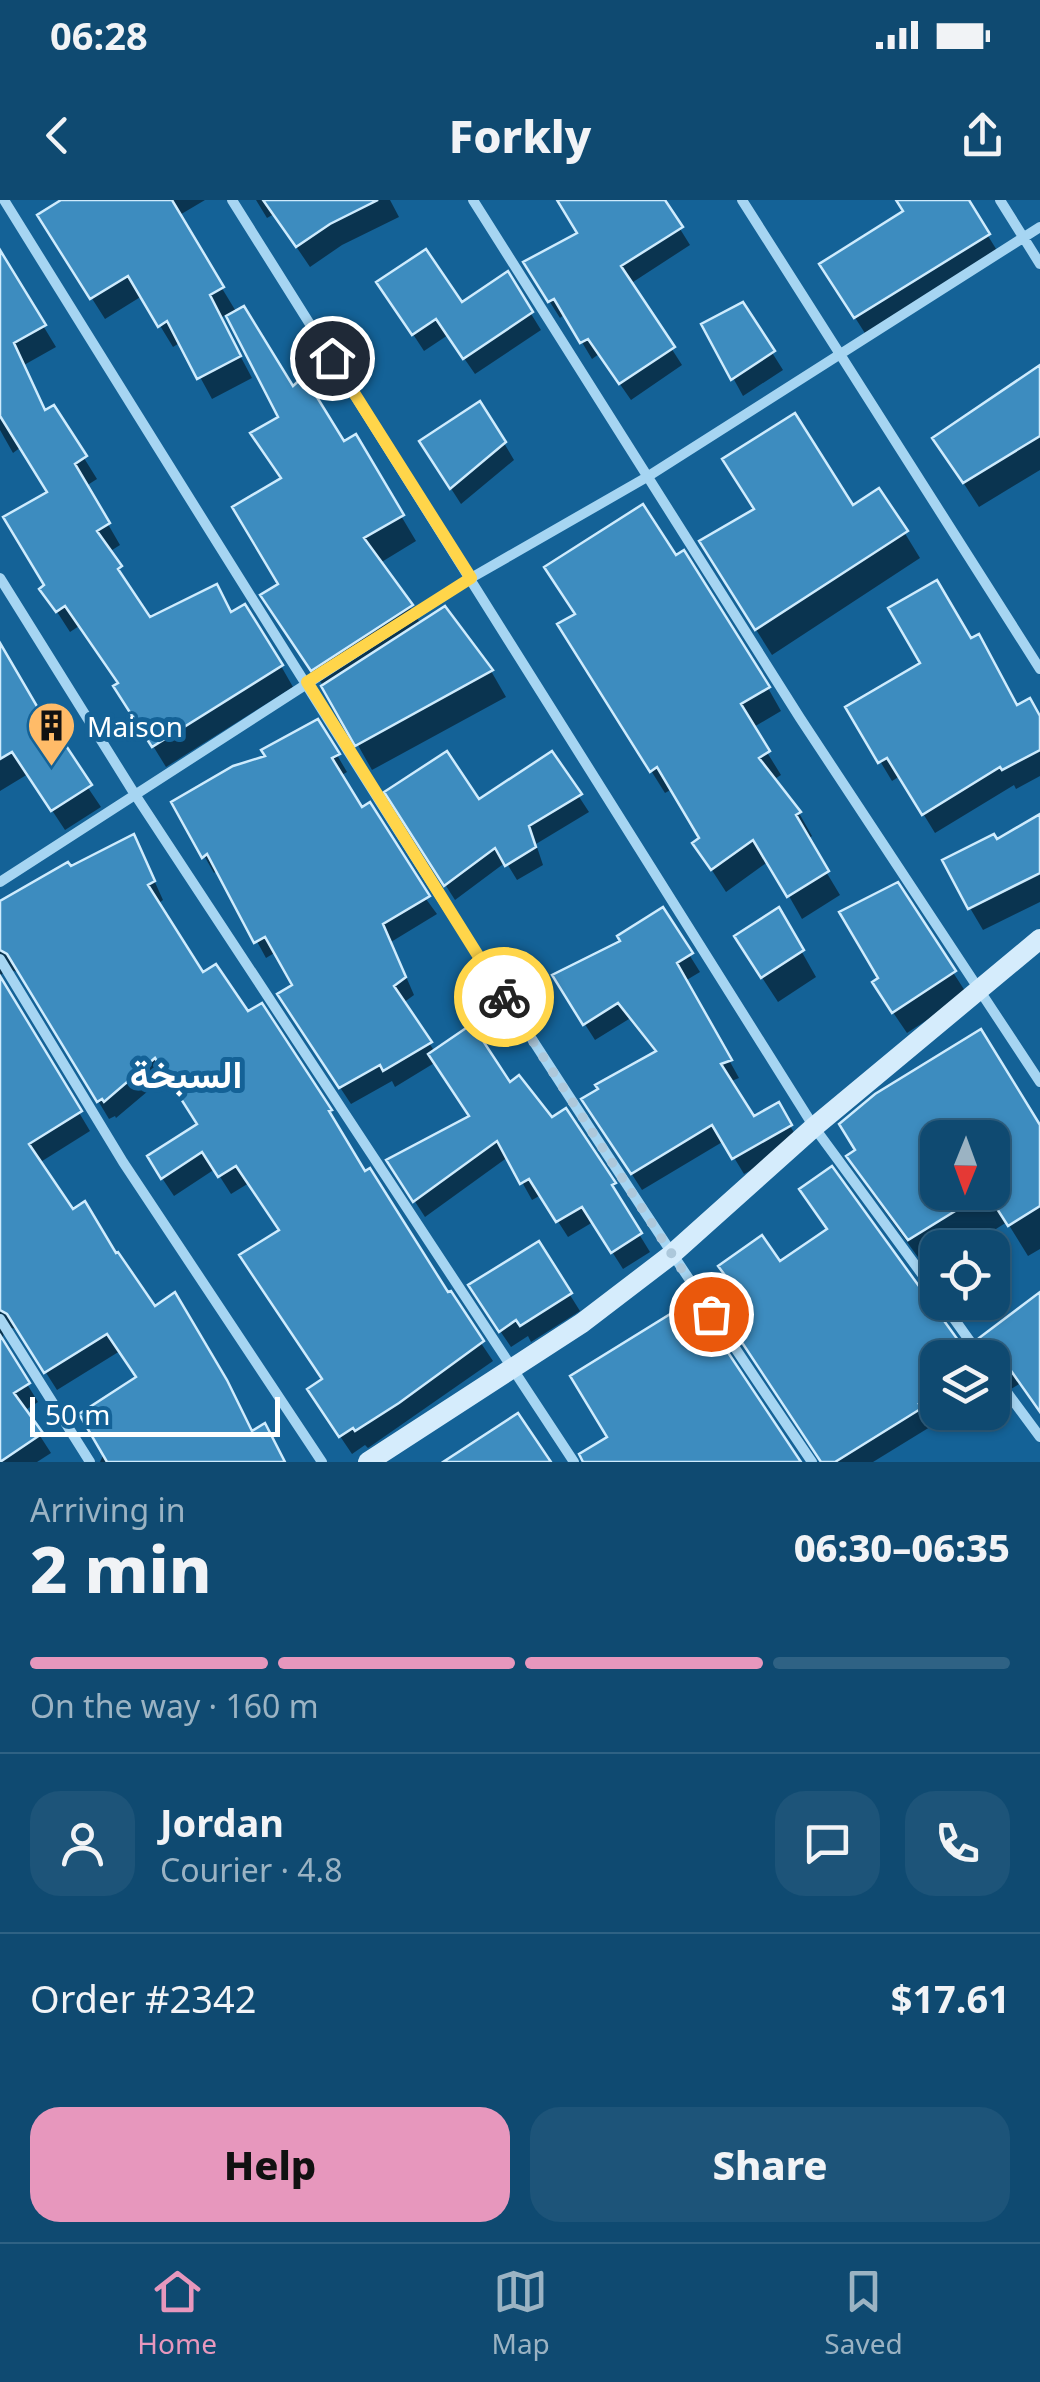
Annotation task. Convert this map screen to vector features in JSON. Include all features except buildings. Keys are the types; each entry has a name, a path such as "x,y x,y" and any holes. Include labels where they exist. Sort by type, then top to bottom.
{"street":[{"path":"4,200 475,952 671,1255 812,1462"},
{"path":"232,200 814,1128 920,1272"},
{"path":"473,200 800,718 1040,1082"},
{"path":"742,200 1040,669"},
{"path":"1000,200 1040,264"},
{"path":"0,882 471,578 648,477 1040,227"},
{"path":"0,578 134,793 574,1462"},
{"path":"368,1462 582,1323 671,1255 814,1128 1040,939"},
{"path":"0,959 123,1162 322,1462"},
{"path":"0,1319 90,1462"},
{"path":"1010,1396 1040,1437"}],"way so far":[{"path":"504,997 711,1314"}],"place":[{"name":"Maison","path":"52,768"}],"district":[{"name":"السبخة","path":"186,1073"}],"route":[{"path":"332,358 471,578 307,682 504,997"}]}
